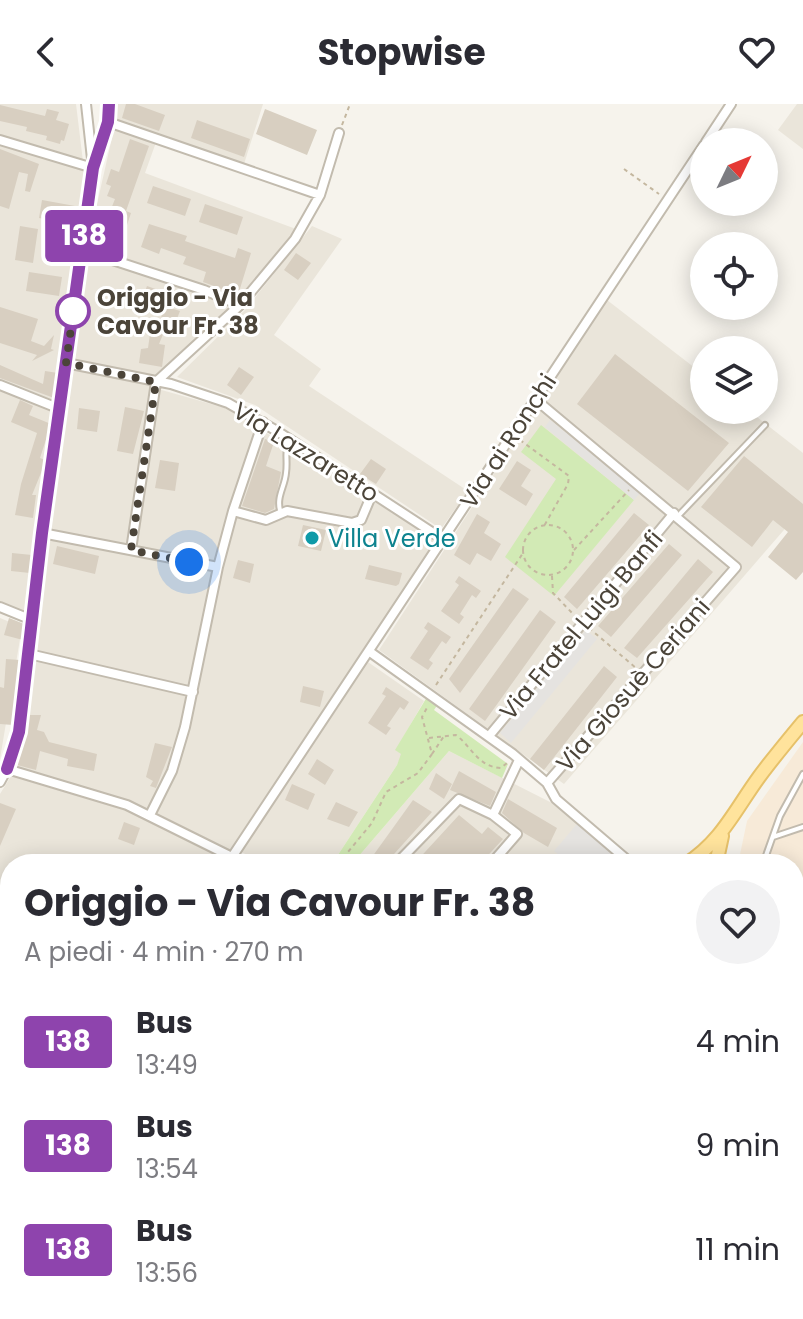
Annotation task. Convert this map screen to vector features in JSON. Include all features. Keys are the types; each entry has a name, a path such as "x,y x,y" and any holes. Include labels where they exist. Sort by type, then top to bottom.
{"main road":[{"path":"702,854 723,833 757,779 803,722"},
{"path":"718,854 723,833"}],"street":[{"path":"86,104 93,168"},
{"path":"0,782 17,744 42,533 93,168 108,122 109,104"},
{"name":"Via ai Ronchi","path":"715,128 731,104"},
{"path":"108,122 320,195"},
{"path":"131,550 156,382 240,305 295,239 320,195 339,133"},
{"path":"0,140 93,168"},
{"name":"Via ai Ronchi","path":"234,854 690,166"},
{"path":"82,250 240,305"},
{"name":"Via Lazzaretto","path":"66,363 188,389 228,403 263,422 444,540"},
{"path":"0,385 60,409"},
{"path":"535,399 676,515"},
{"path":"150,815 172,771 193,692 218,567 263,422"},
{"path":"233,511 266,520 287,511 340,522 357,522 372,494"},
{"name":"Via Giosuè Ceriani","path":"370,652 435,696 547,783 736,567 676,515"},
{"name":"Via Fratel Luigi Banfi","path":"489,736 676,515"},
{"path":"42,533 218,567"},
{"path":"0,607 32,620"},
{"path":"29,654 193,692"},
{"path":"493,815 516,757"},
{"path":"7,769 100,795 150,815 226,854"},
{"path":"547,783 556,799 620,854"},
{"path":"406,854 459,799 493,815 517,834 500,854"}],"lane":[{"path":"676,515 765,425"},
{"path":"281,513 278,507 286,476 284,453 289,439"},
{"path":"767,854 803,774"},
{"path":"773,837 803,827"}],"path":[{"path":"339,133 350,104"},
{"path":"624,169 667,200"},
{"path":"432,754 422,717 438,692 434,689 523,553 527,537 544,526 568,484 569,476 512,435"},
{"path":"523,553 530,567 544,575 552,575 567,567 573,550 637,483"},
{"path":"544,526 563,530 569,536 573,550"},
{"path":"428,738 445,735 460,737 477,758 489,766 501,768 516,757"},
{"path":"346,854 372,823 386,792 418,773 445,735"}],"shaded area":[{"path":"0,104 76,104 85,178 25,615 0,604"},
{"path":"116,104 263,104 244,164 159,134 145,173 296,229 239,299 87,248 114,129"},
{"path":"797,104 803,104 803,149 778,130"},
{"path":"312,226 342,239 274,335 321,369 309,386 468,491 441,529 255,405 177,377 245,310"},
{"path":"87,257 196,291 233,306 154,376 151,387 229,409 438,542 230,854 0,854 0,794 16,768 47,525"},
{"path":"607,300 690,364 690,424 766,424 803,453 803,508 564,784 379,650"},
{"path":"550,420 640,493 634,500 545,427"},
{"path":"0,618 22,627 0,759"},
{"path":"586,630 597,639 511,743 500,733"},
{"path":"365,660 424,701 396,750 402,754 397,765 339,854 245,854 237,850"},
{"path":"803,742 803,854 740,854 747,821"},
{"path":"449,751 552,803 616,854 361,854"},
{"path":"577,824 616,854 558,854 554,851"}],"green space":[{"path":"541,425 634,500 554,596 505,557 556,479 521,452"},
{"path":"427,697 438,704 434,710 508,764 502,778 449,751 361,854 339,854 397,765 401,754 395,750"}],"building":[{"path":"126,104 135,104 165,115 159,131 122,118"},
{"path":"0,105 45,116 47,109 59,112 56,120 69,124 64,141 61,140 60,144 46,140 47,136 26,131 27,127 0,121"},
{"path":"265,109 317,130 307,155 256,134"},
{"path":"197,120 250,139 244,157 191,138"},
{"path":"130,139 149,146 126,211 131,213 118,252 97,244 115,199 107,196 111,186 106,184 111,169 119,172"},
{"path":"0,149 39,164 30,192 25,191 28,174 19,172 9,209 0,206"},
{"path":"153,186 191,199 185,216 147,203"},
{"path":"42,200 75,206 71,224 39,218"},
{"path":"205,204 243,217 237,235 199,222"},
{"path":"149,224 187,236 185,241 235,258 238,248 251,253 238,295 203,282 206,272 183,264 186,257 161,248 159,254 141,247"},
{"path":"20,226 38,229 33,263 15,260"},
{"path":"296,253 311,263 298,280 284,270"},
{"path":"29,272 62,277 59,296 26,291"},
{"path":"147,286 164,292 157,311 140,305"},
{"path":"165,306 180,311 173,329 166,327 159,344 165,345 162,367 139,363 141,349 148,348 150,334 155,335"},
{"path":"0,307 38,319 31,341 44,346 54,335 51,349 54,350 32,361 37,355 0,343"},
{"path":"615,354 690,413 690,424 705,424 729,443 688,491 577,404"},
{"path":"0,365 43,384 45,371 58,373 54,398 0,378"},
{"path":"239,367 254,377 241,395 227,385"},
{"path":"20,400 33,406 29,415 51,424 40,458 45,463 32,495 36,495 33,518 15,515 37,433 11,422"},
{"path":"125,407 144,411 133,454 117,451"},
{"path":"79,408 100,411 97,432 77,429"},
{"path":"265,439 274,442 266,466 281,472 274,509 265,513 242,506"},
{"path":"744,456 803,504 803,572 796,580 768,557 788,532 773,520 752,547 701,507"},
{"path":"371,459 386,469 376,484 360,474"},
{"path":"160,460 179,463 175,491 155,488"},
{"path":"517,461 531,470 521,486 533,494 526,506 499,489"},
{"path":"634,513 649,525 577,609 564,597"},
{"path":"477,514 490,522 484,533 501,544 491,561 477,553 470,565 454,555"},
{"name":"Villa Verde","path":"303,525 326,530 321,551 298,546"},
{"path":"669,544 682,555 611,637 598,626"},
{"path":"57,546 99,556 95,574 53,564"},
{"path":"12,553 32,555 30,573 11,571"},
{"path":"698,559 713,572 637,658 624,648"},
{"path":"238,560 254,564 250,583 233,578"},
{"path":"369,565 402,573 399,584 396,586 365,579"},
{"path":"459,576 481,591 476,598 472,595 460,614 464,617 459,624 441,611 459,585 455,582"},
{"path":"513,588 529,599 460,693 449,679"},
{"path":"540,610 556,622 485,721 469,709"},
{"path":"9,618 24,624 23,640 4,635"},
{"path":"428,622 451,637 446,644 442,641 429,660 433,663 428,670 410,658 428,631 424,628"},
{"path":"6,659 20,660 13,725 0,724 0,687 4,688"},
{"path":"604,666 617,677 544,770 530,759"},
{"path":"303,686 324,691 320,707 300,702"},
{"path":"386,687 409,702 404,710 400,707 387,726 391,728 386,735 368,723 386,696 382,694"},
{"path":"28,715 41,715 37,730 44,732 49,742 97,754 94,771 67,766 68,759 40,751 36,770 17,765"},
{"path":"155,743 172,747 156,788 150,786 153,781 146,777"},
{"path":"317,759 334,770 325,785 308,774"},
{"path":"459,771 496,792 490,806 450,790"},
{"path":"436,773 452,784 444,799 429,789"},
{"path":"292,784 315,794 308,810 285,800"},
{"path":"508,799 557,828 548,847 524,833 502,813"},
{"path":"413,800 432,812 394,854 374,854"},
{"path":"336,802 358,812 349,827 327,819"},
{"path":"0,803 16,809 0,846"},
{"path":"459,815 482,834 488,827 503,839 489,854 423,854"},
{"path":"124,822 140,828 134,845 118,839"}],"bus line":[{"name":"138","path":"7,769 19,732 42,533 93,168 108,122 109,104"}],"place":[{"name":"Origgio - Via Cavour Fr. 38","path":"73,311"},
{"name":"Villa Verde","path":"312,538"}],"route":[{"path":"73,311 75,301 66,363 156,382 131,550 189,562"}]}
